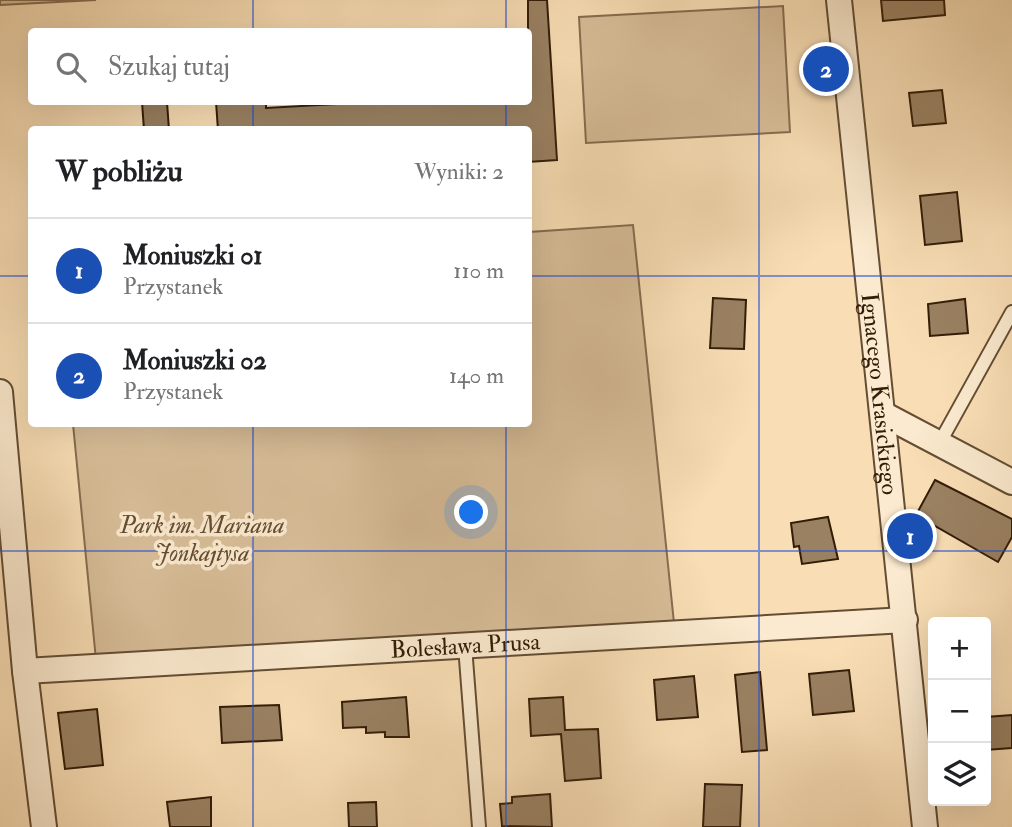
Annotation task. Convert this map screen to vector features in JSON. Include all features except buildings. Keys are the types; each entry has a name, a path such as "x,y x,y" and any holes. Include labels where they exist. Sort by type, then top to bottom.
{"street":[{"name":"Ignacego Krasickiego","path":"839,0 925,827"},
{"path":"0,392 25,671 44,827"},
{"path":"883,414 1012,482"},
{"name":"Bolesława Prusa","path":"25,671 905,620"}],"lane":[{"path":"939,444 1012,312"},
{"path":"465,646 479,827"}],"green space":[{"path":"0,0 96,0 0,5"},
{"path":"783,6 790,132 586,143 579,17"},
{"name":"Park im. Mariana Jonkajtysa","path":"633,225 674,623 96,660 73,427 532,427 532,232"}],"place":[{"name":"Moniuszki 02","path":"826,69"},
{"name":"Moniuszki 01","path":"910,536"}]}
